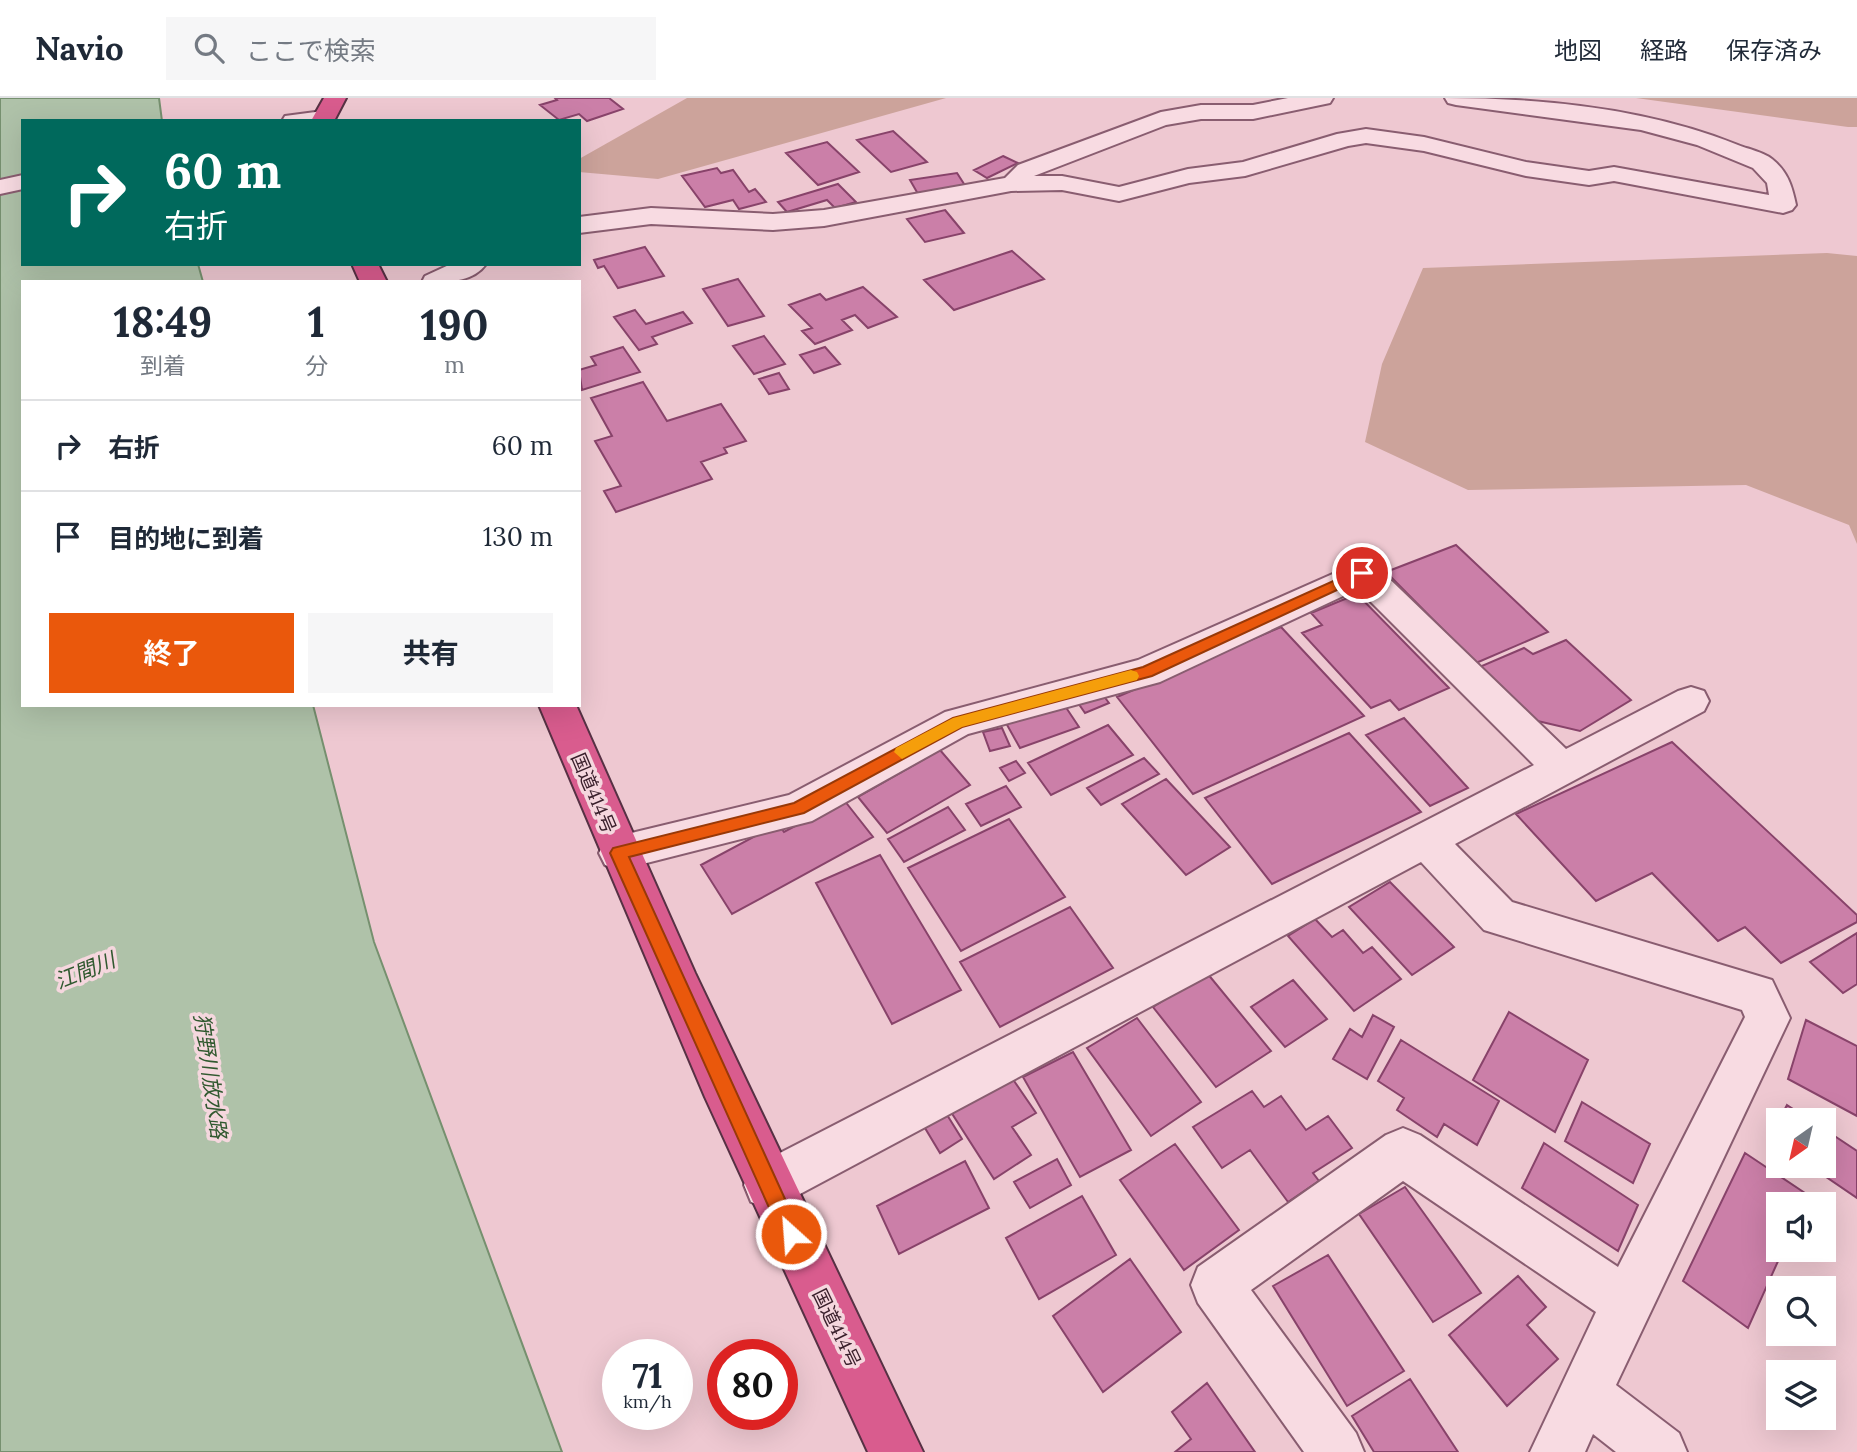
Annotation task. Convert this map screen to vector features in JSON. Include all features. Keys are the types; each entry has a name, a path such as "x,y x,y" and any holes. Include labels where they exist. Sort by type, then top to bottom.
{"highway":[{"name":"国道414号","path":"558,707 619,853 768,1185 896,1452"}],"street":[{"path":"1011,184 1027,170 1161,119 1201,112 1253,112 1322,98"},
{"path":"581,225 652,216 774,222 824,218 1011,184 1062,183 1119,194 1188,176 1245,169 1345,139 1366,136 1424,144 1526,169 1589,178 1614,174 1783,205 1779,181 1762,163 1706,140 1643,123 1456,98"},
{"path":"284,116 327,112"},
{"path":"0,187 21,182"},
{"path":"439,280 469,266"},
{"path":"619,853 798,808 958,722 1147,672 1362,573 1562,769"},
{"path":"768,1185 1691,701"},
{"path":"1426,841 1499,917 1757,994 1768,1018 1627,1303 1557,1452"},
{"path":"1337,1452 1216,1284 1403,1152 1627,1303"},
{"path":"1585,1395 1660,1452"}],"shaded area":[{"path":"687,98 946,98 658,179 581,172 581,158"},
{"path":"1636,98 1857,98 1857,127 1848,127"},
{"path":"1827,253 1857,256 1857,544 1849,525 1746,485 1468,490 1365,442 1382,364 1423,268"}],"water":[{"path":"0,98 159,98 162,119 21,119 21,266 199,266 202,280 21,280 21,707 314,707 374,942 562,1452 0,1452"}],"building":[{"path":"555,98 609,98 623,109 587,121 579,114 558,119 540,105 557,100"},
{"path":"893,131 927,162 891,172 857,140"},
{"path":"827,142 859,172 818,185 786,153"},
{"path":"1003,156 1018,163 987,178 974,170"},
{"path":"717,168 721,173 733,170 749,192 755,189 766,202 739,209 733,200 705,207 682,176"},
{"path":"957,173 966,187 918,194 910,180"},
{"path":"838,184 856,202 835,208 827,200 787,212 778,202"},
{"path":"945,210 964,233 925,242 907,219"},
{"path":"645,247 664,276 618,288 604,266 598,268 594,260"},
{"path":"1012,251 1044,279 954,310 924,280"},
{"path":"738,279 764,316 728,326 703,289"},
{"path":"863,287 897,317 868,328 855,315 842,320 852,330 815,344 802,331 812,328 789,305 820,294 826,300"},
{"path":"635,310 646,324 683,312 692,323 652,337 657,344 639,350 614,317"},
{"path":"764,336 785,364 754,374 733,346"},
{"path":"623,347 640,372 582,390 581,369 596,365 591,357"},
{"path":"825,347 840,364 814,373 800,355"},
{"path":"779,373 789,389 769,394 759,379"},
{"path":"643,382 667,421 721,404 746,441 724,448 727,453 701,462 712,479 616,512 604,491 621,486 595,441 612,436 591,398"},
{"path":"1456,545 1548,632 1476,663 1386,572"},
{"path":"1357,594 1449,688 1399,710 1390,700 1371,708 1302,633 1322,625 1311,613"},
{"path":"1281,627 1364,716 1193,794 1117,697"},
{"path":"1566,640 1631,700 1580,731 1525,718 1477,668 1524,648 1533,654"},
{"path":"1100,691 1109,703 1085,713 1076,700"},
{"path":"1063,703 1079,727 1020,748 1006,723"},
{"path":"1404,718 1468,788 1430,806 1366,735"},
{"path":"1108,725 1133,755 1051,795 1028,763"},
{"path":"1002,728 1010,746 990,751 983,732"},
{"path":"1349,733 1421,812 1272,884 1205,798"},
{"path":"1672,742 1857,915 1857,922 1781,963 1745,927 1718,941 1652,873 1596,901 1516,814"},
{"path":"940,750 970,785 887,833 858,797"},
{"path":"1144,758 1159,774 1101,805 1087,788"},
{"path":"1016,761 1025,773 1009,781 1000,768"},
{"path":"1166,779 1230,847 1186,875 1122,804"},
{"path":"1006,786 1021,807 981,826 966,804"},
{"path":"844,800 873,837 732,914 701,865 778,824 784,832"},
{"path":"948,807 965,830 904,862 888,839"},
{"path":"1009,819 1065,897 961,951 908,868"},
{"path":"880,855 961,990 892,1024 816,883"},
{"path":"1390,882 1454,947 1412,975 1349,907"},
{"path":"1070,907 1113,968 1000,1027 960,962"},
{"path":"1315,919 1332,937 1343,930 1363,953 1372,947 1401,979 1354,1011 1288,936"},
{"path":"1857,933 1857,984 1843,993 1810,962"},
{"path":"1207,973 1271,1051 1216,1087 1153,1007"},
{"path":"1293,980 1327,1019 1285,1047 1251,1007"},
{"path":"1509,1012 1588,1060 1555,1132 1473,1080"},
{"path":"1373,1015 1394,1027 1367,1079 1333,1059 1350,1029 1362,1037"},
{"path":"1137,1018 1201,1102 1151,1136 1087,1048"},
{"path":"1806,1020 1857,1046 1857,1116 1788,1079"},
{"path":"1401,1040 1499,1101 1477,1145 1444,1124 1437,1137 1397,1110 1404,1098 1378,1081"},
{"path":"1073,1052 1131,1150 1080,1177 1023,1077"},
{"path":"1010,1075 1036,1113 1012,1127 1031,1155 994,1179 951,1112"},
{"path":"1252,1091 1264,1107 1281,1096 1306,1130 1328,1116 1352,1148 1313,1173 1319,1181 1288,1202 1250,1150 1222,1168 1193,1127"},
{"path":"1582,1102 1650,1144 1633,1183 1565,1141"},
{"path":"944,1110 962,1139 940,1153 922,1123"},
{"path":"1836,1137 1857,1151 1857,1198 1828,1178 1836,1178"},
{"path":"1544,1143 1638,1205 1618,1251 1522,1188"},
{"path":"1175,1144 1239,1230 1184,1270 1120,1180"},
{"path":"1745,1153 1766,1167 1766,1178 1782,1178 1804,1192 1766,1192 1766,1262 1778,1262 1771,1276 1766,1276 1766,1288 1748,1328 1683,1281"},
{"path":"1057,1159 1071,1185 1030,1208 1014,1182"},
{"path":"965,1161 989,1208 899,1254 877,1206"},
{"path":"1405,1187 1481,1293 1433,1322 1359,1214"},
{"path":"1082,1196 1116,1255 1039,1299 1006,1238"},
{"path":"1328,1255 1404,1371 1347,1406 1273,1286"},
{"path":"1130,1259 1181,1332 1103,1392 1053,1316"},
{"path":"1518,1276 1546,1307 1527,1325 1558,1359 1507,1406 1449,1335"},
{"path":"1410,1379 1458,1452 1374,1452 1352,1416"},
{"path":"1207,1383 1255,1452 1175,1452 1191,1439 1172,1412"}],"slow traffic":[{"path":"902,752 958,722 1131,676"}],"route":[{"path":"791,1234 619,853 798,808 958,722 1147,672 1362,573"}],"water label":[{"name":"江間川","path":"85,971"},
{"name":"狩野川放水路","path":"210,1076"}]}
